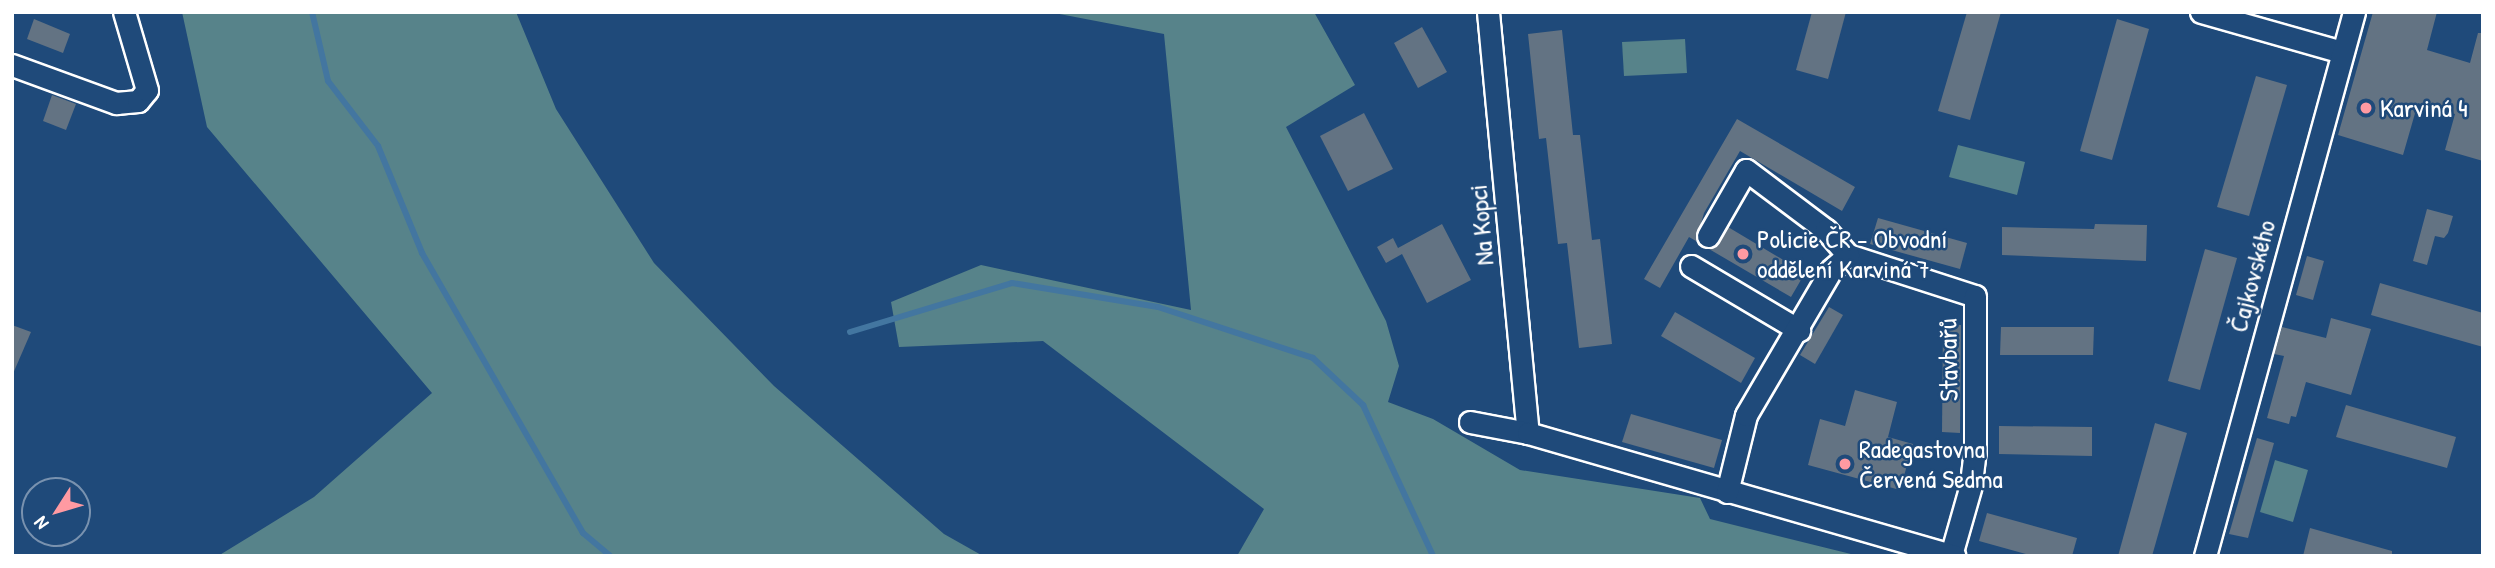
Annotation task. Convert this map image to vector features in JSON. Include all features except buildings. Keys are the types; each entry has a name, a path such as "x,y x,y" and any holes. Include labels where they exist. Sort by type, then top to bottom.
{"street":[{"path":"12,65 116,103 138,101 147,90 124,12"},
{"name":"Na Kopci","path":"1488,12 1528,433"},
{"path":"2201,12 2342,52"},
{"name":"Čajkovského","path":"2205,556 2354,12"},
{"path":"1708,236 1746,170 1826,230 1847,256 1831,270 1799,330 1746,415 1727,492"},
{"name":"Stavbařů","path":"1470,422 1528,433 1953,555 1971,485 1975,450 1975,296 1847,256"},
{"path":"1691,266 1799,330"}],"green space":[{"path":"182,12 516,12 556,109 654,263 774,386 944,534 983,556 218,556 314,497 432,393 207,127"},
{"path":"1049,12 1314,12 1355,85 1286,127 1386,321 1399,366 1388,402 1433,419 1520,470 1700,498 1710,519 1859,556 1237,556 1264,509 1043,341 899,347 891,302 981,265 1191,310 1164,34"},
{"path":"1685,39 1687,73 1624,76 1622,42"},
{"path":"1958,145 2025,162 2017,195 1949,177"},
{"path":"2275,460 2308,470 2293,522 2260,512"}],"waterway":[{"path":"312,12 328,81 378,146 422,253 583,533 610,556"},
{"path":"850,332 1012,283 1158,307 1313,358 1363,405 1433,556"}],"place":[{"name":"Karviná 4","path":"2366,108"},
{"name":"Policie ČR - Obvodní oddělení Karviná 7","path":"1743,254"},
{"name":"Radegastovna Červená Sedma","path":"1845,464"}]}
